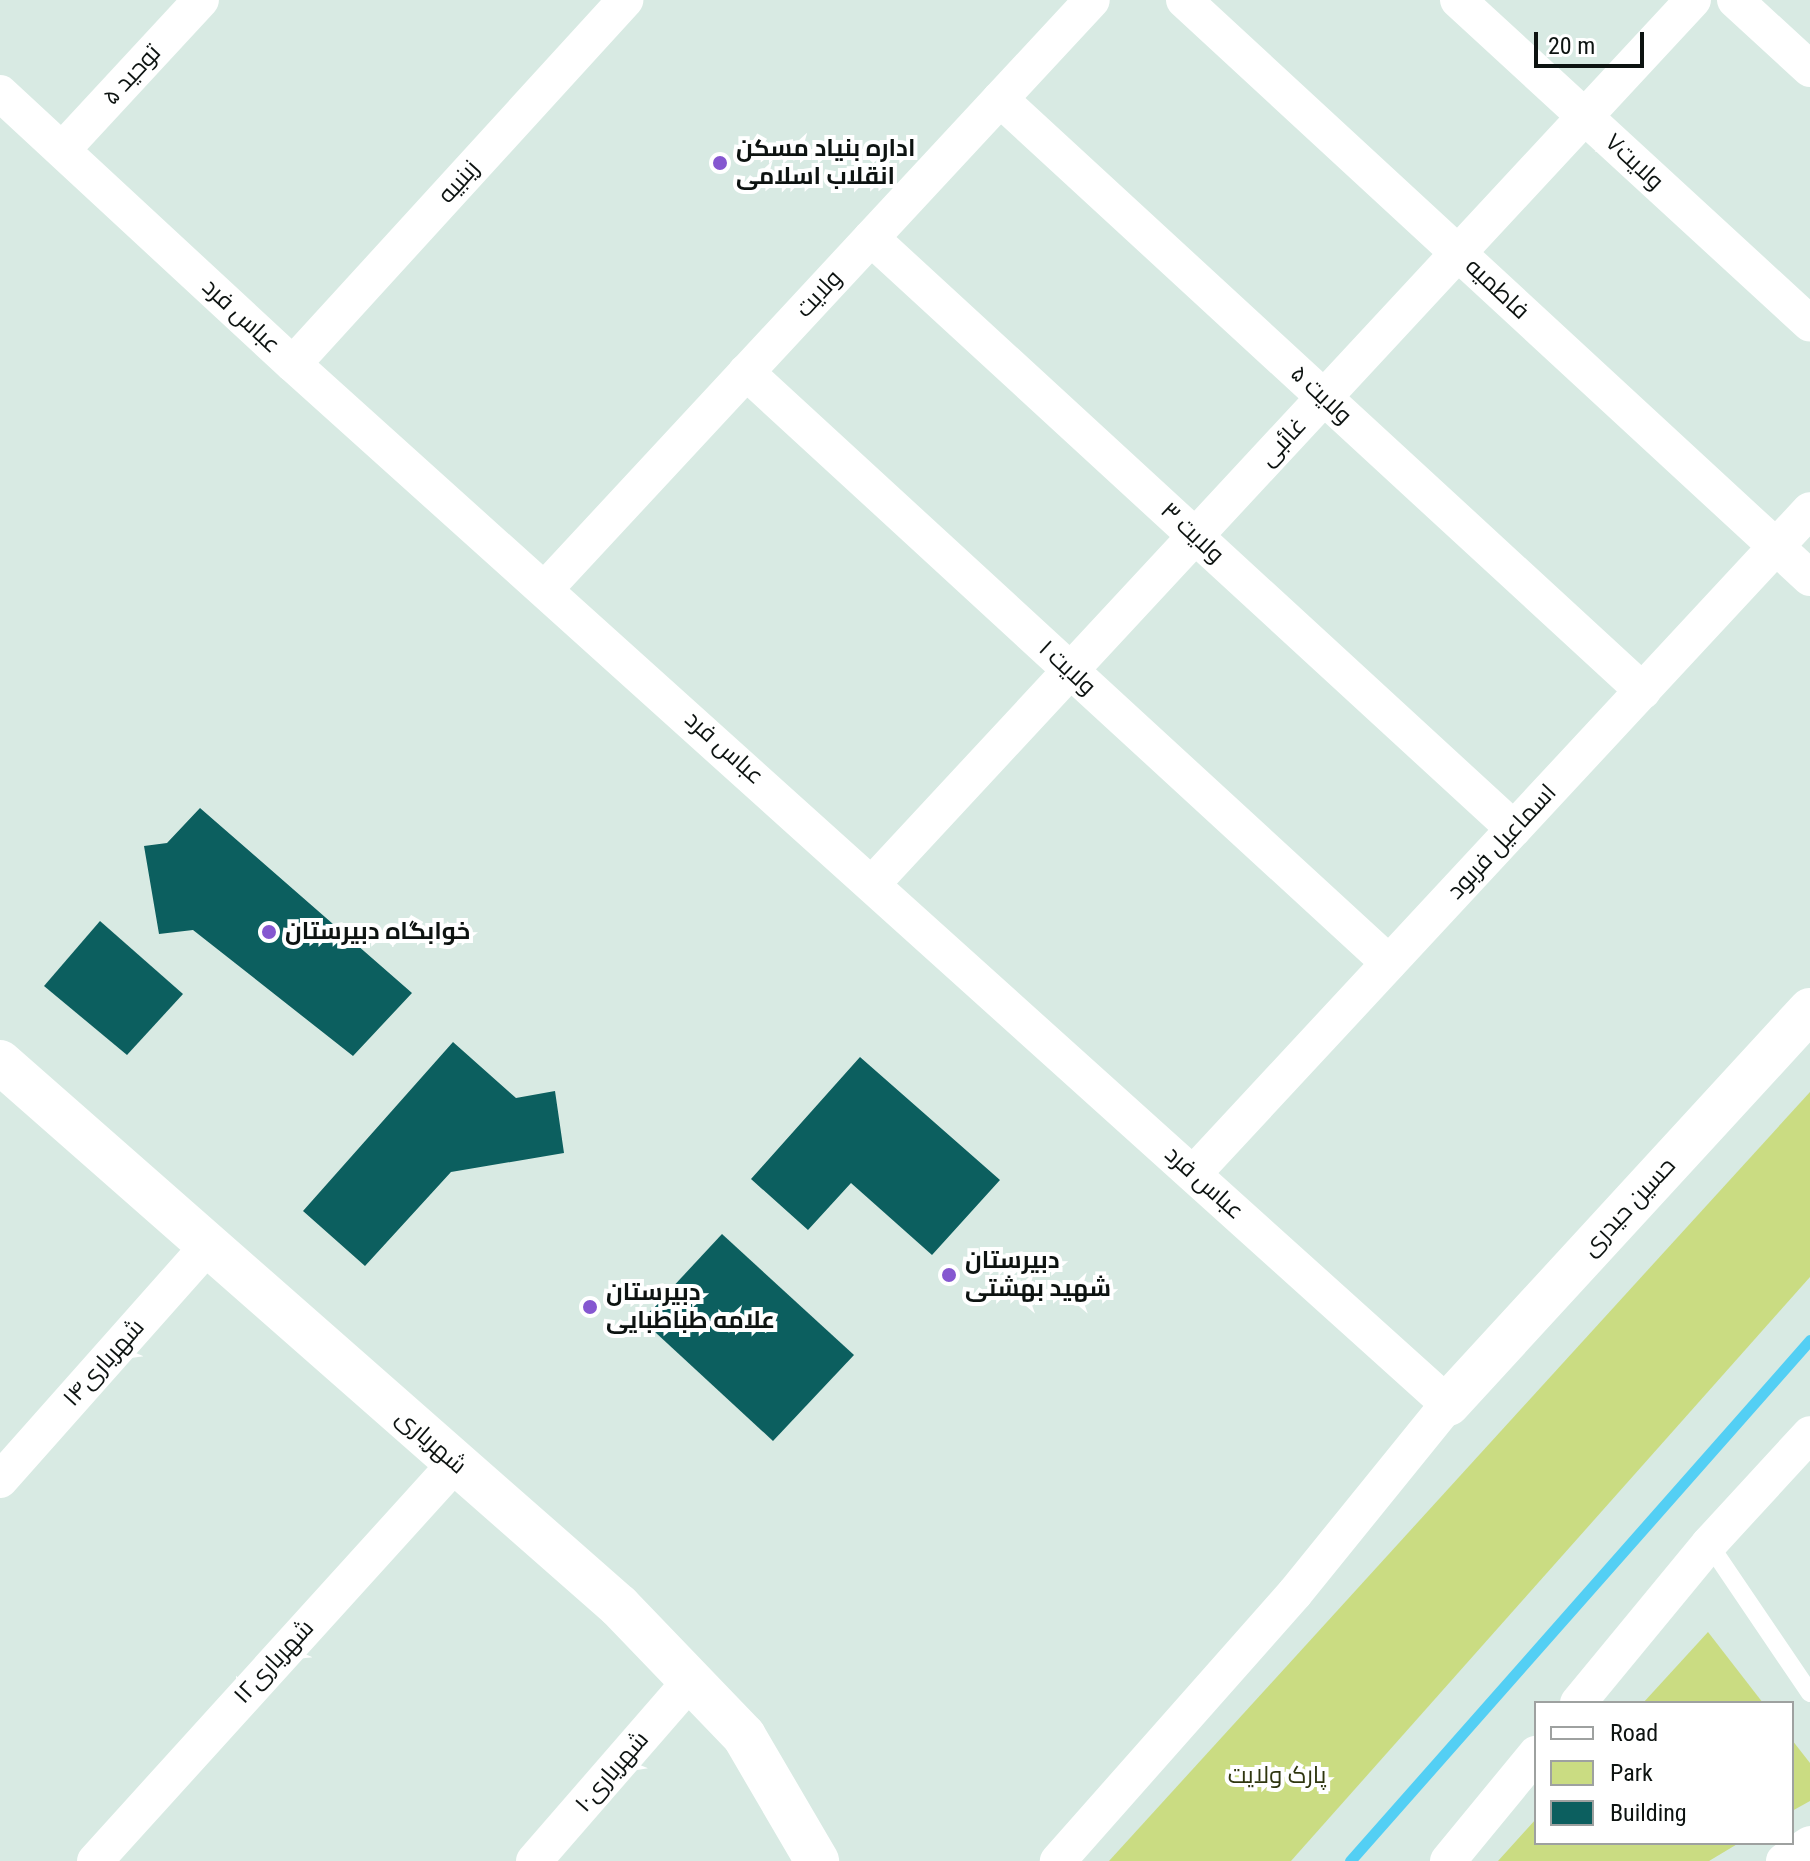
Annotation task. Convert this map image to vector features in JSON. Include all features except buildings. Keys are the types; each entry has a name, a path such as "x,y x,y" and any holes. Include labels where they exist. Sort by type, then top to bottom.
{"main road":[{"name":"حسین حیدری","path":"1448,1404 1810,1010"},
{"name":"شهریاری","path":"0,1062 619,1606 689,1683 744,1736 817,1861"}],"street":[{"name":"توحید ۵","path":"63,149 201,0"},
{"name":"زینبیه","path":"293,364 625,0"},
{"name":"ولایت","path":"546,588 1092,0"},
{"name":"فاطمیه","path":"1184,0 1810,578"},
{"name":"ولایت۷","path":"1458,0 1810,324"},
{"name":"غائبی","path":"873,883 1693,0"},
{"path":"1735,0 1810,69"},
{"name":"عباس فرد","path":"0,93 293,364 546,588 1448,1404"},
{"name":"ولایت ۵","path":"1000,99 1643,691"},
{"name":"ولایت ۳","path":"871,238 1514,829"},
{"name":"ولایت ۱","path":"746,372 1389,963"},
{"name":"اسماعیل فربود","path":"1193,1174 1810,510"},
{"name":"شهریاری۱۴","path":"0,1480 208,1246"},
{"path":"1058,1861 1295,1593 1448,1404"},
{"path":"1580,1701 1709,1544 1810,1434"},
{"name":"شهریاری۱۲","path":"95,1861 455,1464"},
{"name":"شهریاری۱۰","path":"534,1861 689,1683"},
{"path":"1448,1861 1534,1756"},
{"path":"1784,1861 1810,1844"}],"lane":[{"path":"1709,1544 1810,1693"}],"green space":[{"name":"پارک ولایت","path":"1810,1092 1810,1277 1291,1861 1109,1861"},
{"path":"1708,1632 1761,1701 1645,1701"},
{"path":"1794,1743 1810,1763 1810,1801 1794,1810"},
{"path":"1534,1821 1534,1845 1736,1845 1709,1861 1498,1861"}],"waterway":[{"path":"1350,1861 1810,1340"}],"place":[{"name":"اداره بنیاد مسکن انقلاب اسلامی","path":"720,163"},
{"name":"خوابگاه دبیرستان","path":"269,932"},
{"name":"دبیرستان شهید بهشتی","path":"949,1275"},
{"name":"دبیرستان علامه طباطبایی","path":"590,1307"}]}
